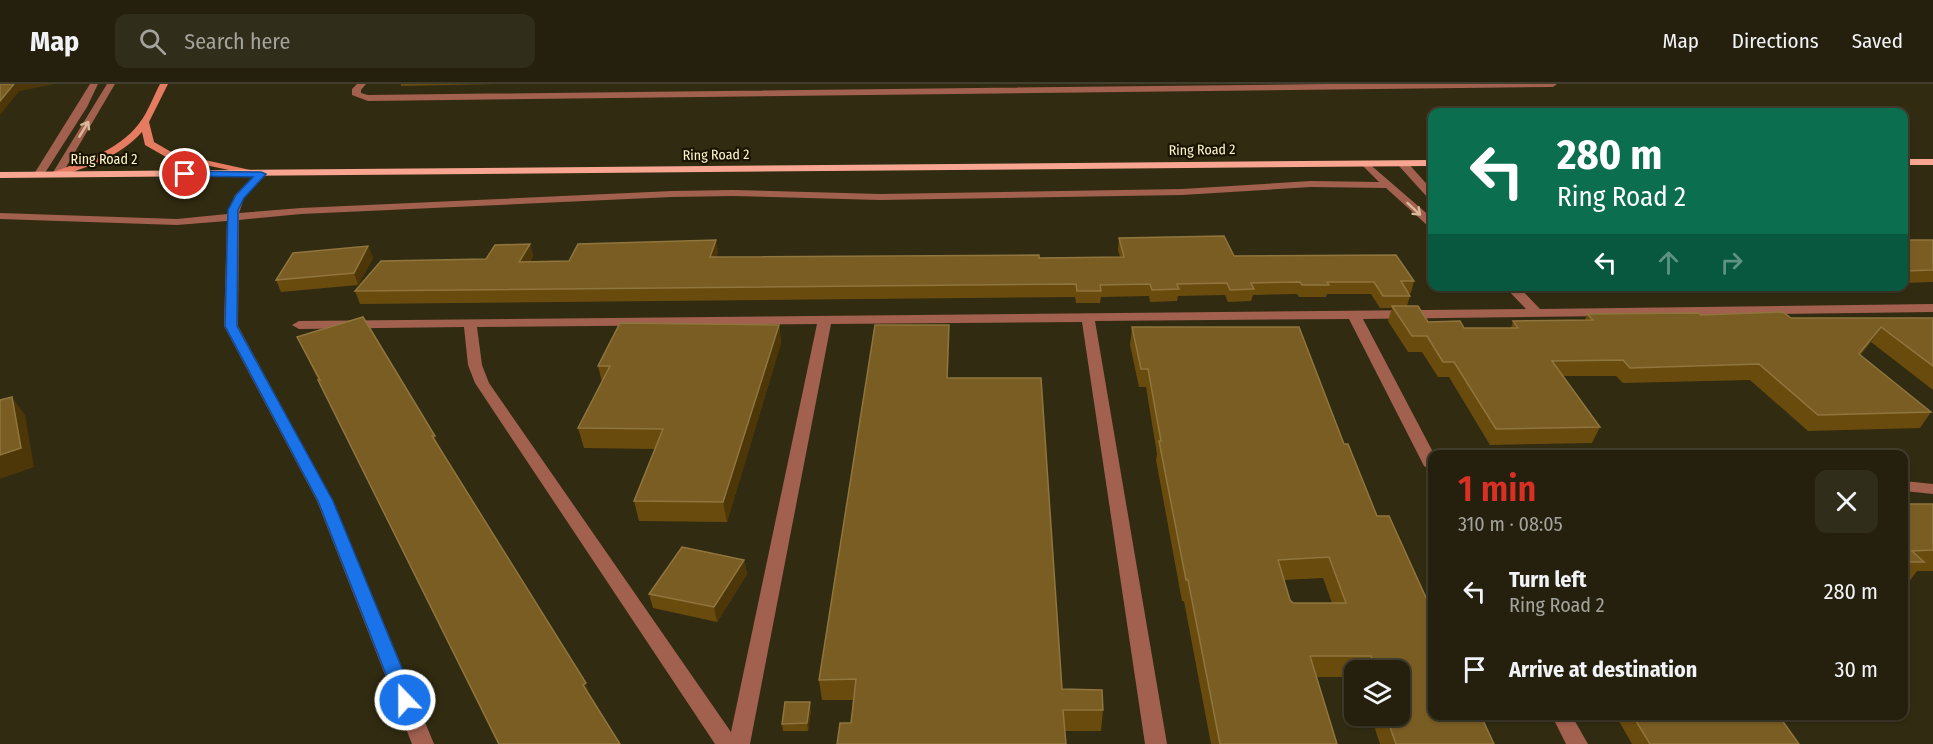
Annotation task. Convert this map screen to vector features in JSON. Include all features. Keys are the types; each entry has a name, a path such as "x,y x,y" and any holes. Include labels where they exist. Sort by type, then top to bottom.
{"main road":[{"path":"57,174 96,160 118,149 145,123 164,84"},
{"path":"145,123 149,143 170,155 258,174"},
{"path":"1908,162 1933,162"},
{"name":"Ring Road 2","path":"0,175 1428,163"}],"street":[{"path":"39,174 94,84"},
{"path":"57,174 111,84"},
{"path":"362,84 356,89 357,95 368,98 1129,86 1553,84"},
{"path":"517,96 526,84"},
{"path":"1366,164 1428,220"},
{"path":"1403,164 1428,192"},
{"path":"258,174 233,210 231,326 325,501 423,744"},
{"path":"0,216 177,222 483,202 672,194 880,196 1182,192 1311,184 1389,185"},
{"path":"1515,291 1535,311"},
{"path":"299,325 1933,308"},
{"path":"1354,315 1428,458"},
{"path":"1088,316 1156,744"},
{"path":"739,744 825,319"},
{"path":"470,324 475,365 482,383 727,744"},
{"path":"1908,486 1933,489"},
{"path":"1564,720 1577,744"}],"building":[{"path":"0,84 14,84 0,101"},
{"path":"1224,236 1234,256 1396,255 1414,281 1401,281 1410,296 1383,296 1374,282 1327,282 1329,285 1302,285 1300,282 1251,283 1254,289 1230,290 1227,283 1177,284 1179,289 1152,290 1150,284 1100,285 1101,291 1077,291 1076,284 355,291 381,261 486,259 495,245 530,244 519,262 569,261 578,244 716,240 710,257 1039,255 1039,258 1124,257 1119,238"},
{"path":"1908,240 1933,240 1933,270 1908,271"},
{"path":"368,246 354,273 276,280 293,253"},
{"path":"1392,306 1418,306 1428,322 1460,321 1464,328 1518,328 1513,321 1593,320 1587,314 1698,313 1701,315 1783,312 1791,318 1933,318 1933,366 1881,327 1859,354 1931,412 1818,415 1759,364 1630,368 1623,360 1552,361 1600,427 1496,429 1454,362 1443,362 1427,336 1412,336"},
{"path":"363,317 435,436 432,436 586,683 583,685 620,744 499,744 297,337"},
{"path":"620,323 779,325 723,502 634,501 663,429 578,428 610,366 598,366"},
{"path":"875,325 949,325 947,378 1041,378 1062,689 1102,690 1103,710 1063,710 1066,744 837,744 840,723 851,723 856,679 819,680"},
{"path":"1132,327 1299,327 1344,444 1348,444 1377,516 1389,516 1428,602 1428,720 1483,720 1494,744 1396,744 1390,726 1410,726 1410,660 1372,660 1371,656 1310,656 1337,744 1220,744 1188,580 1186,580 1159,441 1161,441 1148,369 1141,369","holes":["1329,557 1346,603 1293,603 1290,600 1278,560"]},
{"path":"12,397 21,448 0,455 0,400"},
{"path":"1908,504 1933,504 1933,550 1912,551 1924,562 1908,562"},
{"path":"682,547 744,560 714,607 649,594"},
{"path":"785,702 810,702 807,723 782,724"},
{"path":"1635,720 1782,720 1799,744 1650,744"}],"route":[{"path":"185,174 261,174 240,197 233,210 231,326 325,501 405,700"}]}
